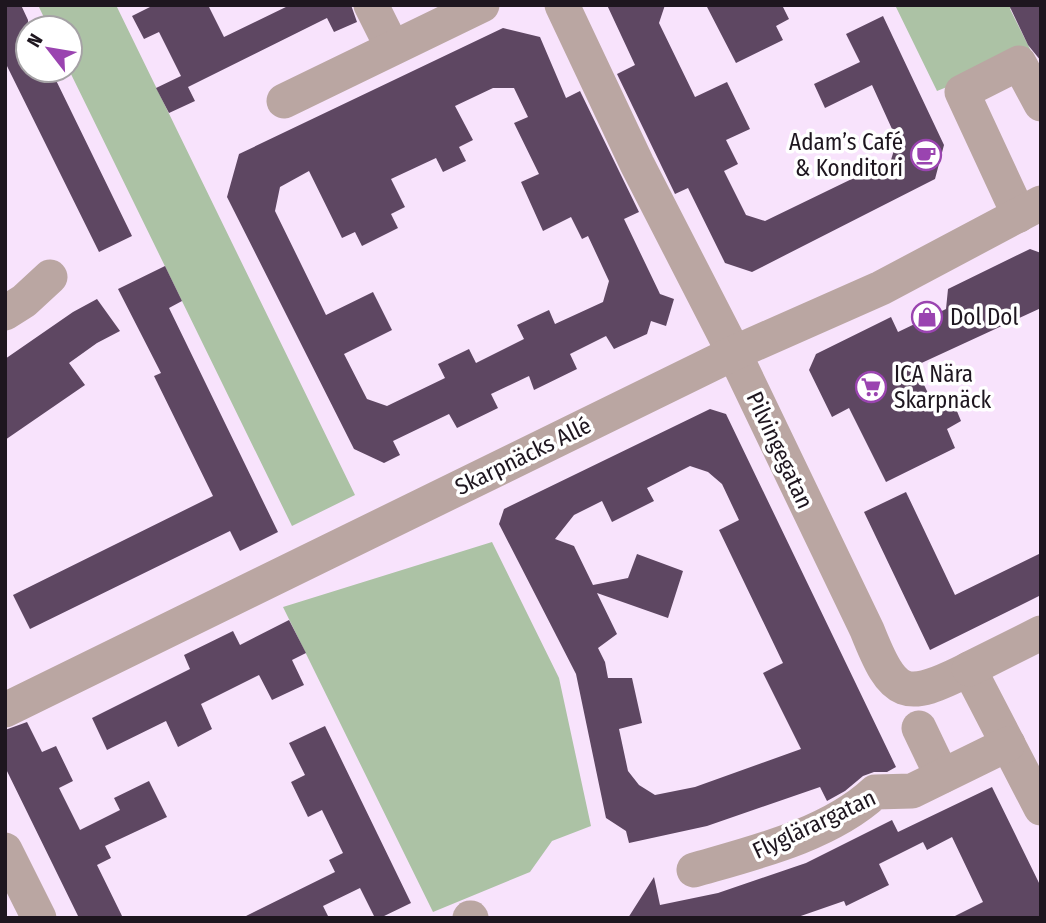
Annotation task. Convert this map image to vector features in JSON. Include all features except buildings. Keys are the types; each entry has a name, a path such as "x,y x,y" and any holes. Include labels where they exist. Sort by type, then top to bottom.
{"street":[{"path":"371,5 392,47"},
{"path":"284,101 481,5"},
{"name":"Pilvingegatan","path":"562,5 638,164 734,353 867,630 879,661 894,684 912,690 937,686 969,669"},
{"path":"1030,209 962,92 1019,63 1041,104"},
{"name":"Skarpnäcks Allé","path":"5,710 734,353 881,288 1030,209"},
{"path":"5,313 50,277"},
{"path":"1041,633 969,669 1041,808"},
{"path":"919,729 942,776"},
{"name":"Flyglärargatan","path":"694,870 798,836 857,808 875,792 912,791 1008,744"},
{"path":"5,850 39,918"}],"green space":[{"path":"38,5 116,5 355,495 292,526 76,84 84,84 84,14 42,14"},
{"path":"895,5 1017,5 1010,9 1032,53 937,91"},
{"path":"492,542 559,678 591,826 552,841 530,872 433,912 283,607"}],"place":[{"name":"Adam’s Café & Konditori","path":"926,155"},
{"name":"Dol Dol","path":"927,317"},
{"name":"ICA Nära Skarpnäck","path":"871,387"}]}
